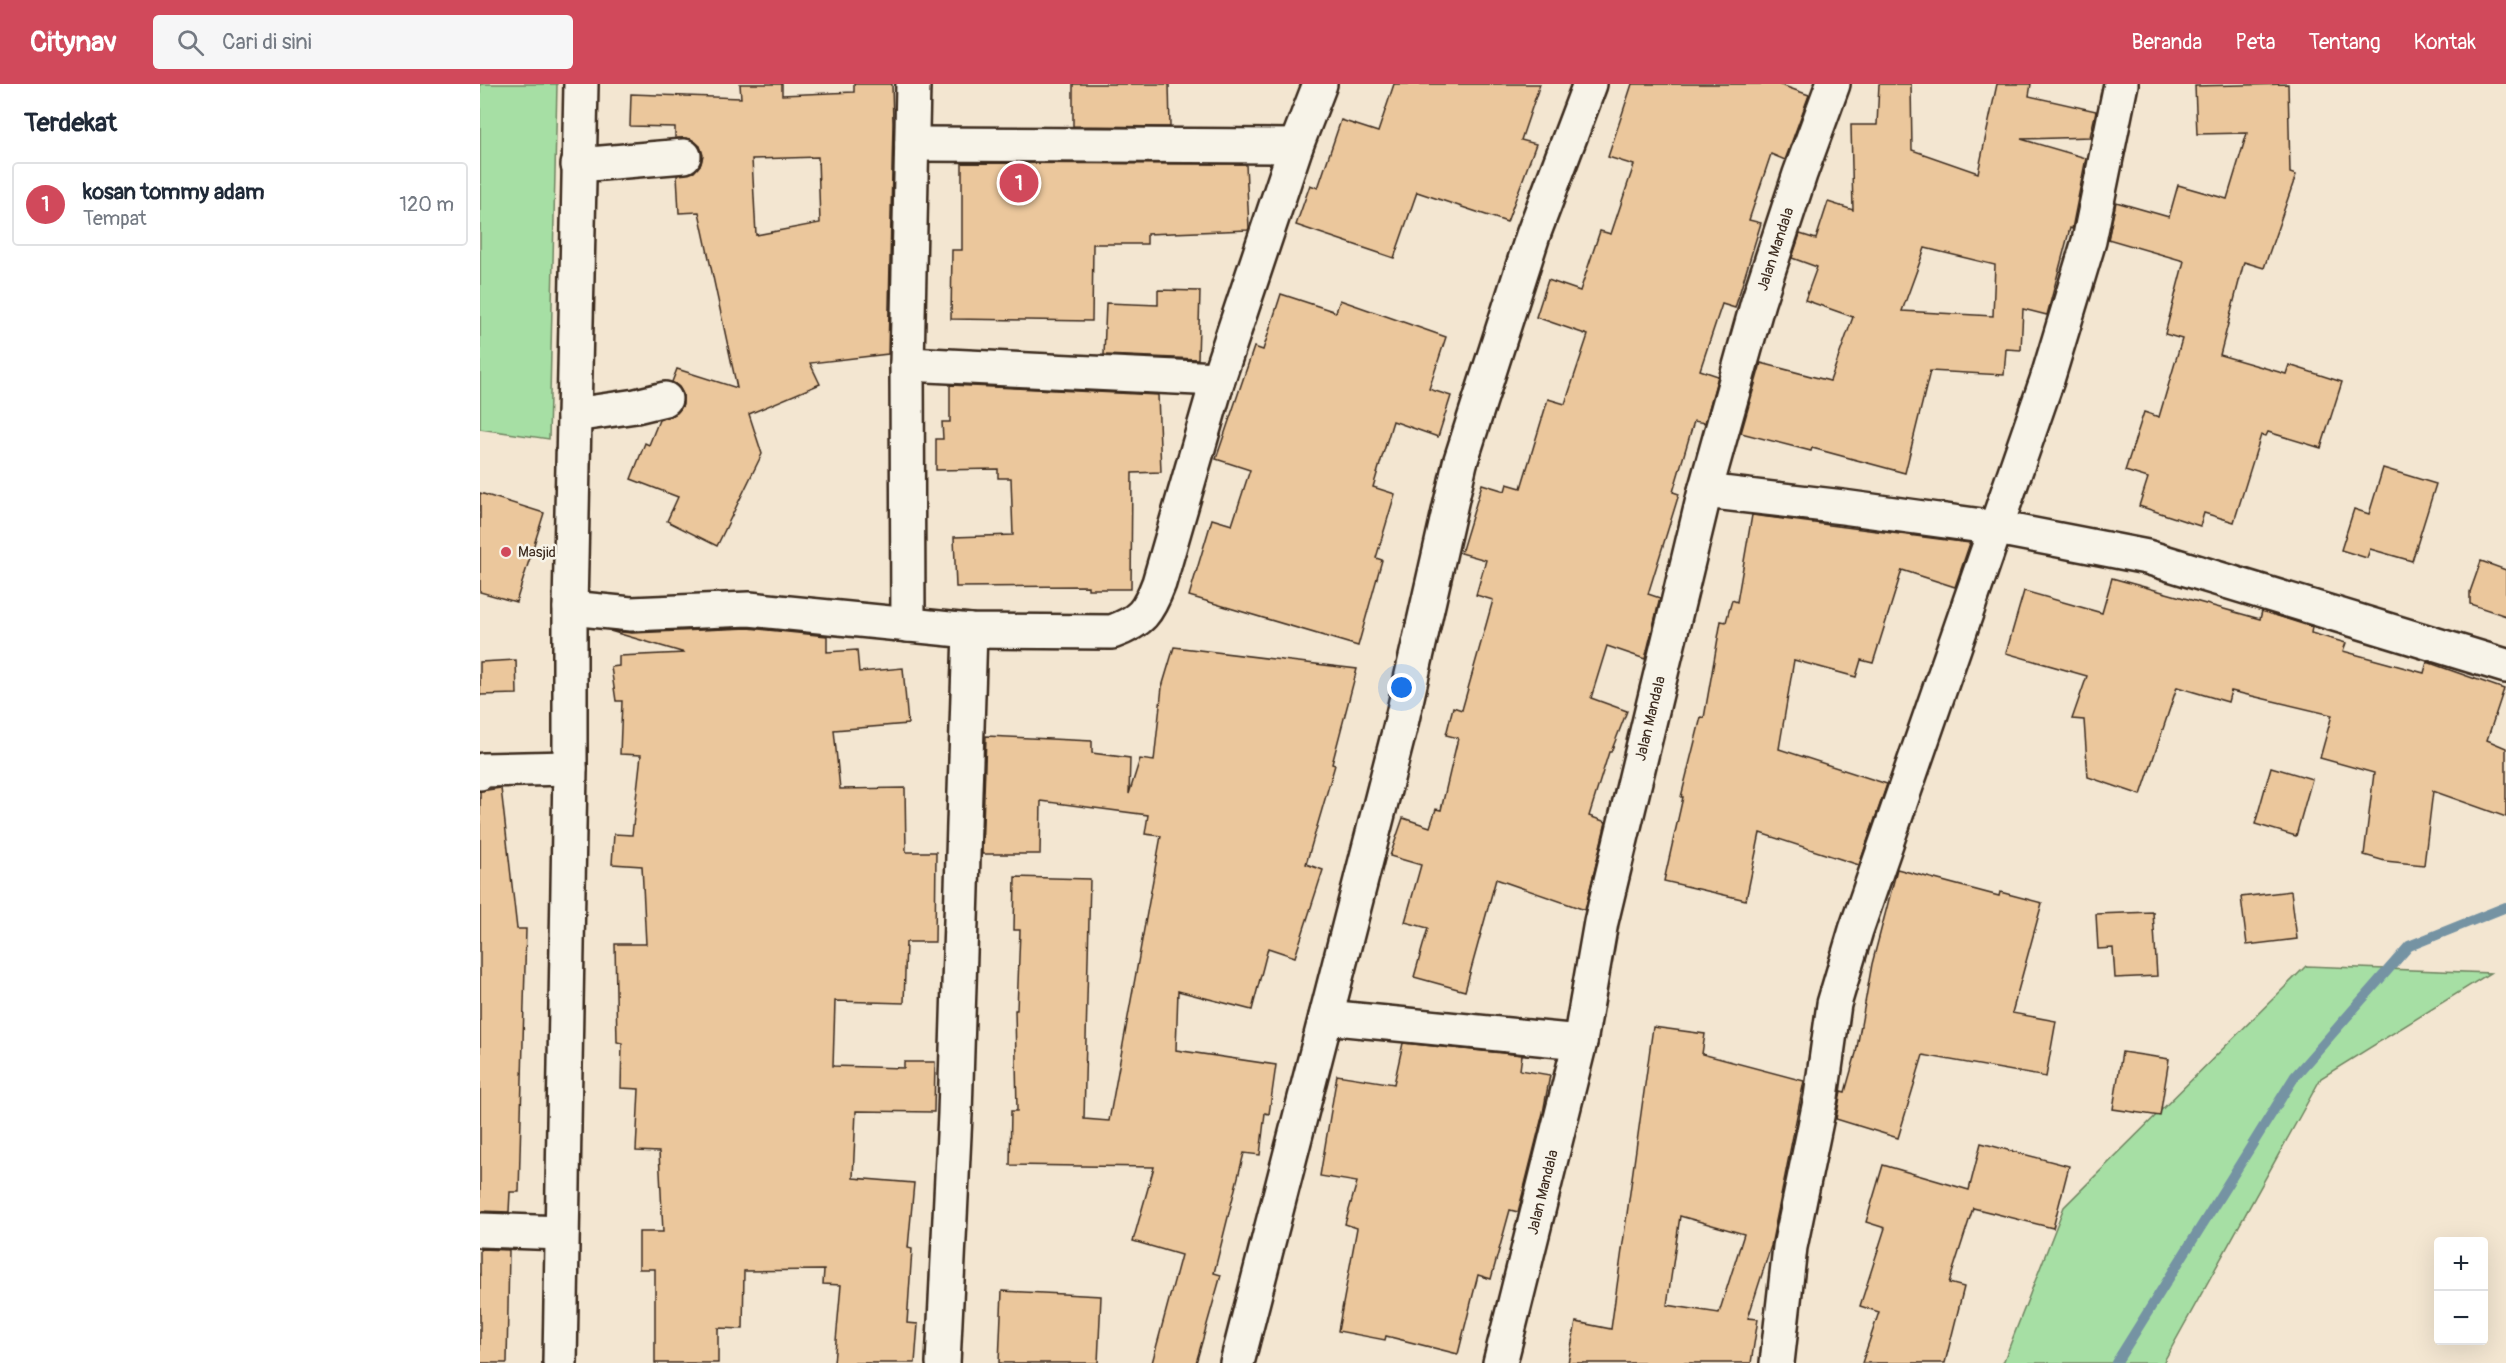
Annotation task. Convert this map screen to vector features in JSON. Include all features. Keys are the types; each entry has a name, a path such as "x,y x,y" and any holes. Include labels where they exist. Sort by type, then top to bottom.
{"street":[{"path":"560,1363 570,768 570,608 581,84"},
{"path":"908,626 907,364 913,84"},
{"path":"570,608 631,614 749,609 970,631 1112,632 1130,625 1150,608 1174,536 1218,380 1296,146 1320,84"},
{"path":"1237,1363 1400,728 1460,463 1533,235 1590,84"},
{"name":"Jalan Mandala","path":"1500,1363 1580,1042 1601,922 1705,491 1758,302 1800,174 1833,84"},
{"path":"1777,1363 1790,1247 1821,1097 1834,1004 1859,920 2047,380 2089,241 2121,84"},
{"path":"912,144 1296,146"},
{"path":"578,165 684,156"},
{"path":"907,364 1218,380"},
{"path":"574,415 636,406 665,399"},
{"path":"1705,491 1997,528 2147,557 2506,666"},
{"path":"943,1363 955,1102 970,631"},
{"path":"480,773 483,770 570,768"},
{"path":"1326,1017 1580,1042"},
{"path":"480,1230 562,1233"}],"green space":[{"path":"480,84 557,84 549,439 480,429"},
{"path":"2306,966 2490,973 2321,1078 2163,1363 2003,1363 2064,1207"}],"building":[{"path":"740,84 782,84 782,95 854,92 854,84 892,84 888,354 810,363 820,384 749,414 762,454 717,546 667,521 678,497 631,479 645,443 649,445 659,420 677,413 683,405 683,394 672,382 677,369 737,388 699,212 679,213 677,175 694,172 701,164 703,155 700,146 691,139 675,138 675,127 630,126 631,94 741,98","holes":["818,157 820,223 756,235 752,159"]},
{"path":"1073,84 1169,84 1170,127 1073,126"},
{"path":"1394,84 1540,84 1521,140 1536,144 1507,222 1417,192 1394,258 1296,225 1310,185 1318,188 1341,120 1378,132"},
{"path":"1632,84 1778,84 1809,95 1785,160 1771,154 1749,220 1761,223 1735,308 1722,304 1700,370 1718,376 1705,423 1694,421 1673,492 1679,494 1648,594 1660,598 1645,659 1607,646 1591,698 1627,711 1611,752 1609,752 1589,816 1606,822 1585,910 1496,879 1465,991 1414,977 1428,928 1405,922 1421,865 1390,856 1403,818 1430,827 1436,809 1441,810 1458,738 1446,735 1453,707 1462,710 1493,600 1476,595 1486,560 1461,553 1482,484 1505,491 1507,484 1521,488 1548,399 1565,404 1588,335 1536,317 1548,280 1580,291 1600,231 1611,234 1634,165 1608,157"},
{"path":"1879,84 1911,84 1912,150 1978,173 1997,84 2031,84 2029,96 2096,111 2090,137 2021,139 2086,158 2072,229 2070,228 2047,315 2023,309 2021,350 2006,349 2004,375 1930,371 1905,473 1812,448 1811,451 1741,433 1761,363 1830,381 1853,317 1805,300 1817,267 1792,258 1800,234 1816,239 1828,202 1853,210 1851,125 1877,125","holes":["1925,248 1995,265 1993,316 1902,311"]},
{"path":"2288,84 2290,173 2296,175 2264,268 2244,262 2220,355 2286,374 2289,365 2342,382 2321,448 2268,432 2266,436 2261,435 2234,522 2204,513 2200,526 2139,506 2148,478 2125,471 2144,412 2159,417 2182,339 2165,334 2184,261 2108,239 2116,202 2169,217 2178,185 2227,199 2247,133 2197,134 2195,86"},
{"path":"962,163 1246,164 1249,228 1248,230 1147,234 1147,244 1093,244 1092,321 951,319 952,250 962,250"},
{"path":"1158,290 1200,291 1198,359 1104,355 1106,303 1158,305"},
{"path":"1281,294 1336,312 1340,300 1446,337 1429,389 1451,396 1438,437 1393,421 1373,487 1395,494 1376,558 1382,560 1358,646 1189,596 1212,519 1232,525 1250,470 1216,459 1254,347 1263,350"},
{"path":"950,385 1158,395 1161,472 1132,473 1131,589 1088,589 1088,586 956,587 954,537 1013,535 1011,478 998,478 998,469 936,470 936,439 943,439 942,422 950,422"},
{"path":"2383,468 2436,484 2412,561 2370,549 2367,558 2341,550 2354,509 2369,514"},
{"name":"Masjid","path":"480,493 544,513 516,602 480,592"},
{"path":"1752,515 1970,543 1955,587 1902,570 1873,663 1861,660 1856,677 1794,660 1779,749 1887,784 1859,865 1760,833 1746,900 1664,881 1683,797 1681,797 1701,717 1704,718 1721,621 1726,622 1732,600 1737,602"},
{"path":"2481,561 2506,570 2506,616 2470,604 2470,592"},
{"path":"2112,578 2260,619 2262,611 2312,627 2311,633 2346,643 2343,651 2424,673 2427,662 2504,689 2487,740 2506,748 2506,817 2433,791 2424,865 2385,861 2364,855 2374,773 2320,758 2332,715 2231,691 2228,702 2177,687 2141,795 2088,777 2084,720 2072,719 2087,676 2006,653 2024,591 2102,613"},
{"path":"748,628 827,636 827,652 857,650 859,672 903,668 908,724 834,730 840,789 905,788 906,852 936,852 935,942 906,942 904,1003 835,1001 833,1066 904,1068 904,1062 935,1062 934,1112 856,1111 853,1178 914,1183 908,1248 912,1249 907,1323 918,1324 915,1363 834,1363 841,1285 823,1284 824,1270 744,1271 743,1329 718,1328 718,1363 655,1363 655,1269 639,1269 639,1232 663,1232 659,1152 636,1151 639,1089 621,1088 622,1043 617,1042 615,944 646,944 642,866 612,864 614,834 632,835 641,755 620,754 622,701 616,701 611,667 619,666 619,656 685,653 610,631 632,633"},
{"path":"1174,647 1357,669 1332,764 1335,765 1306,864 1323,870 1295,957 1268,948 1252,1010 1178,991 1176,1050 1276,1065 1269,1114 1265,1113 1260,1155 1244,1153 1214,1273 1221,1275 1196,1363 1152,1363 1181,1255 1133,1241 1154,1167 1010,1165 1011,1111 1017,1111 1015,1010 1017,1010 1020,930 1014,930 1015,877 1090,879 1084,1119 1109,1121 1161,836 1145,834 1148,815 1041,801 1040,854 982,854 986,736 1092,741 1092,753 1130,758 1129,794 1140,759 1154,761 1162,687"},
{"path":"516,660 517,694 480,695 480,662"},
{"path":"2271,767 2312,779 2296,836 2255,824"},
{"path":"501,788 517,929 526,929 519,1192 510,1192 509,1212 480,1211 480,791"},
{"path":"1897,869 1999,896 2000,892 2042,903 2012,1013 2056,1021 2046,1077 1923,1055 1898,1138 1836,1119 1841,1091 1845,1092 1856,1053 1872,964"},
{"path":"2291,891 2297,939 2247,945 2241,897"},
{"path":"2153,912 2157,976 2115,978 2113,948 2098,949 2096,914"},
{"path":"1653,1027 1705,1034 1702,1054 1804,1081 1771,1246 1748,1318 1758,1319 1751,1363 1568,1363 1576,1322 1611,1329","holes":["1680,1216 1744,1234 1719,1313 1667,1305"]},
{"path":"1403,1043 1522,1055 1520,1070 1550,1075 1543,1113 1518,1212 1510,1210 1491,1279 1478,1275 1458,1354 1386,1336 1385,1340 1338,1331 1357,1228 1345,1224 1357,1182 1320,1176 1337,1075 1394,1084"},
{"path":"2122,1052 2169,1059 2160,1116 2113,1109"},
{"path":"1981,1143 2069,1166 2053,1228 1973,1208 1949,1283 1964,1287 1945,1363 1862,1363 1879,1312 1860,1306 1885,1228 1866,1222 1883,1165 1969,1190"},
{"path":"480,1249 509,1250 507,1363 480,1363"},
{"path":"1002,1291 1101,1296 1098,1363 999,1363"}],"waterway":[{"path":"2116,1363 2295,1076 2409,946 2506,907"}],"place":[{"name":"kosan tommy adam","path":"1019,183"},
{"name":"Masjid","path":"506,552"}]}
